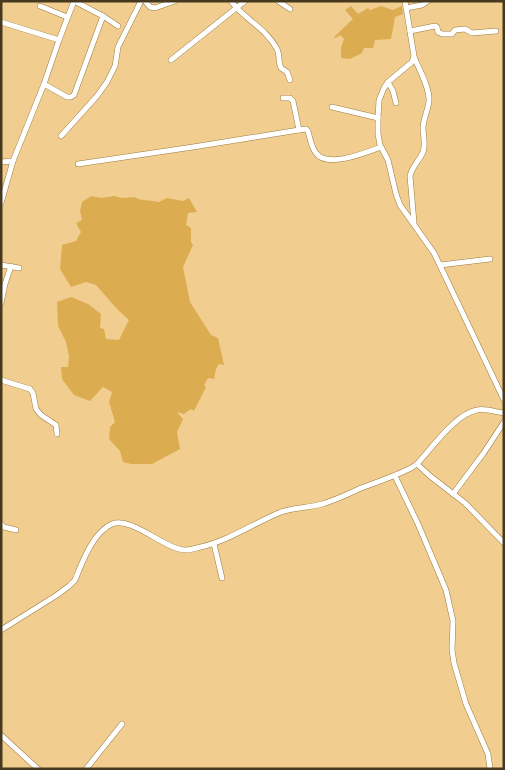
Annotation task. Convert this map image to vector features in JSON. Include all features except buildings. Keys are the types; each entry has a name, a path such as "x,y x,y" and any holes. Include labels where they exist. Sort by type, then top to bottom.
{"street":[{"path":"1,202 13,162 74,1 118,26"},
{"path":"61,136 107,82 115,66 118,47 141,1"},
{"path":"145,1 150,7 155,8 175,1"},
{"path":"231,1 236,8 267,36 277,49 280,68 287,72 290,80"},
{"path":"171,60 245,1"},
{"path":"278,1 290,9"},
{"path":"405,1 414,56 429,98 423,128 425,145 410,176 414,224"},
{"path":"406,8 424,4 428,1"},
{"path":"40,6 68,17"},
{"path":"44,84 67,97 74,95 103,16"},
{"path":"1,22 59,40"},
{"path":"410,30 435,26 438,32 442,34 452,34 456,30 463,29 472,33 496,31"},
{"path":"414,56 412,62 388,82 379,100 378,134 381,146 388,160 400,205 434,253 504,400"},
{"path":"388,82 396,103"},
{"path":"282,98 290,98 293,101 299,130"},
{"path":"332,107 378,118"},
{"path":"78,164 306,129 316,153 323,159 350,157 381,146"},
{"path":"1,162 13,162"},
{"path":"440,265 490,259"},
{"path":"1,265 19,268"},
{"path":"1,303 11,266"},
{"path":"1,380 30,389 33,393 36,409 41,415 56,425 57,434"},
{"path":"1,630 73,584 92,544 104,529 113,524 121,523 131,526 183,550 214,544 283,512 324,504 395,476 418,464 448,428 469,412 484,410 504,413"},
{"path":"453,494 504,422"},
{"path":"418,464 465,503 504,543"},
{"path":"395,476 446,590 452,615 454,663 466,704 488,754 490,769"},
{"path":"1,524 4,527 16,530"},
{"path":"214,544 222,578"},
{"path":"86,769 122,724"},
{"path":"1,735 33,768"}],"shaded area":[{"path":"351,6 358,14 368,8 370,10 381,6 393,10 402,6 403,14 395,17 391,39 375,40 373,48 364,48 362,53 350,59 341,58 341,48 344,39 340,35 336,38 334,37 353,19 345,10"},
{"path":"91,196 101,198 114,196 122,198 135,197 159,202 167,198 183,201 189,198 197,212 188,213 186,225 191,228 191,242 193,245 183,267 190,302 211,335 218,338 224,365 219,364 214,379 208,378 204,385 206,387 194,411 191,409 184,414 177,412 183,419 177,432 180,449 152,464 123,462 120,451 109,439 110,427 115,422 109,402 112,392 103,387 90,401 74,395 62,379 61,367 68,367 69,356 66,342 58,326 57,302 71,297 88,304 101,314 100,328 104,329 106,339 119,340 129,320 96,285 86,282 71,287 60,269 62,245 76,241 81,232 76,223 82,220 80,211 82,202"}]}
